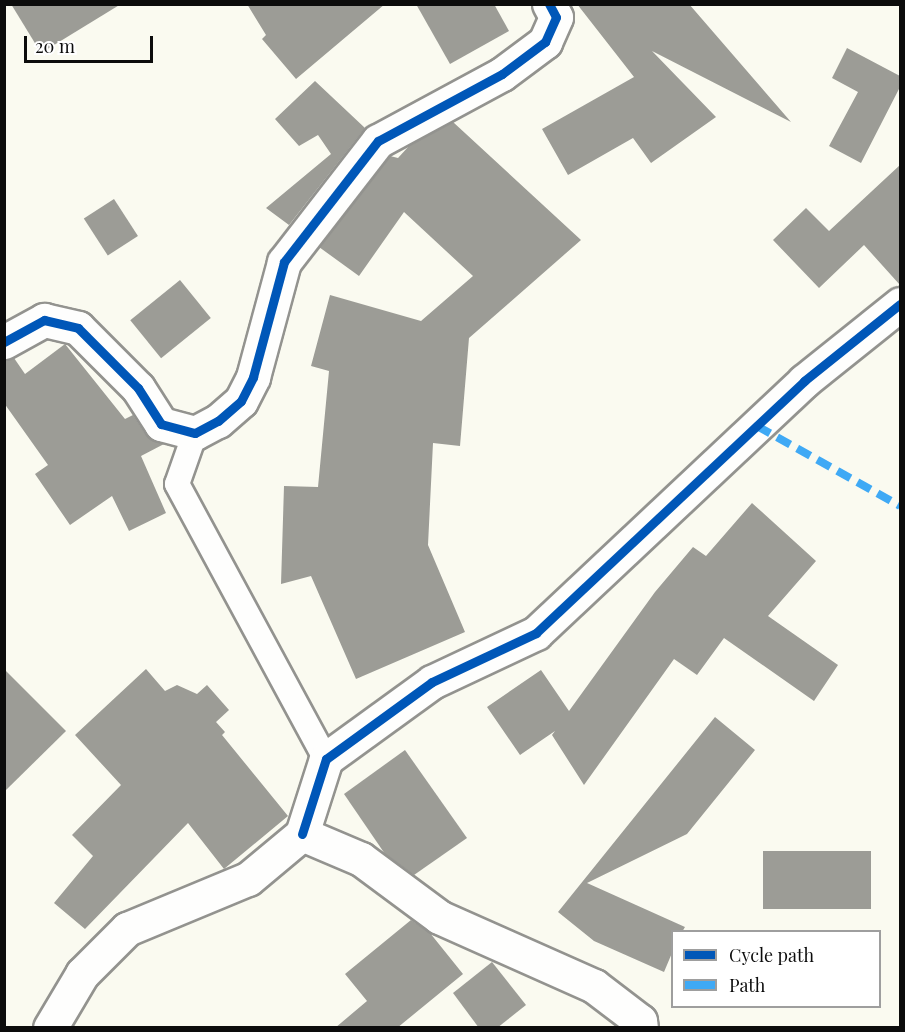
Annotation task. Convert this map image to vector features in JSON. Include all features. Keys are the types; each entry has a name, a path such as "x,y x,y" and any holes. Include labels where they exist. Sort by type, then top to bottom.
{"street":[{"path":"4,342 44,320 78,328 138,388 161,424 195,433 241,401 253,377 284,262 378,141 502,74 545,42 556,17 549,4"},
{"path":"50,1028 82,974 127,929 248,879 302,834 326,759 432,682 536,633 804,381 900,304"},
{"path":"302,834 361,859 439,917 594,986 640,1021 641,1028"}],"lane":[{"path":"195,433 177,484 326,759"}],"building":[{"path":"11,4 121,4 41,53"},
{"path":"247,4 385,4 296,79 262,39 266,35"},
{"path":"416,4 494,4 509,31 450,64"},
{"path":"577,4 689,4 791,122 652,51 716,117 651,163 633,138 568,175 542,129 634,77"},
{"path":"847,48 900,76 900,87 861,163 829,146 858,92 832,78"},
{"path":"315,81 365,128 289,225 266,208 331,154 318,135 299,146 275,119"},
{"path":"453,122 581,240 469,338 460,446 433,443 428,545 465,632 356,679 311,576 281,584 284,486 318,487 329,371 311,366 330,295 421,321 473,276 404,212 359,276 319,247 390,156 398,158 409,146"},
{"path":"900,165 900,285 864,245 819,288 773,240 806,208 829,231"},
{"path":"114,199 138,236 108,256 84,219"},
{"path":"180,280 211,318 161,358 130,320"},
{"path":"65,344 125,419 133,415 146,435 164,444 141,456 166,513 129,531 112,496 70,525 35,474 48,465 4,403 4,361 14,358 25,374"},
{"path":"752,503 816,561 768,616 838,665 814,701 724,638 697,675 674,659 584,785 552,735 555,731 520,755 487,707 541,670 569,711 655,592 693,547 706,556"},
{"path":"4,669 66,731 4,792"},
{"path":"146,669 165,691 177,685 197,694 207,685 229,710 216,722 225,732 222,735 288,816 224,869 188,823 85,929 54,903 93,856 72,835 121,785 75,735"},
{"path":"715,717 755,750 687,834 587,883 685,927 683,930 671,930 671,955 664,972 594,941 558,912"},
{"path":"405,750 467,838 414,875 385,854 344,794"},
{"path":"763,851 871,851 871,909 763,909"},
{"path":"411,920 430,933 463,974 397,1028 335,1028 367,1001 345,974"},
{"path":"492,962 526,1005 497,1028 479,1028 453,993"}],"marked path":[{"path":"757,426 900,506"}],"cycle path":[{"path":"4,342 44,320 78,328 138,388 161,424 195,433 218,421 241,401 253,377 284,262 378,141 502,74 545,42 556,17 549,4"},
{"path":"302,834 326,759 432,682 536,633 804,381 900,304"}]}
